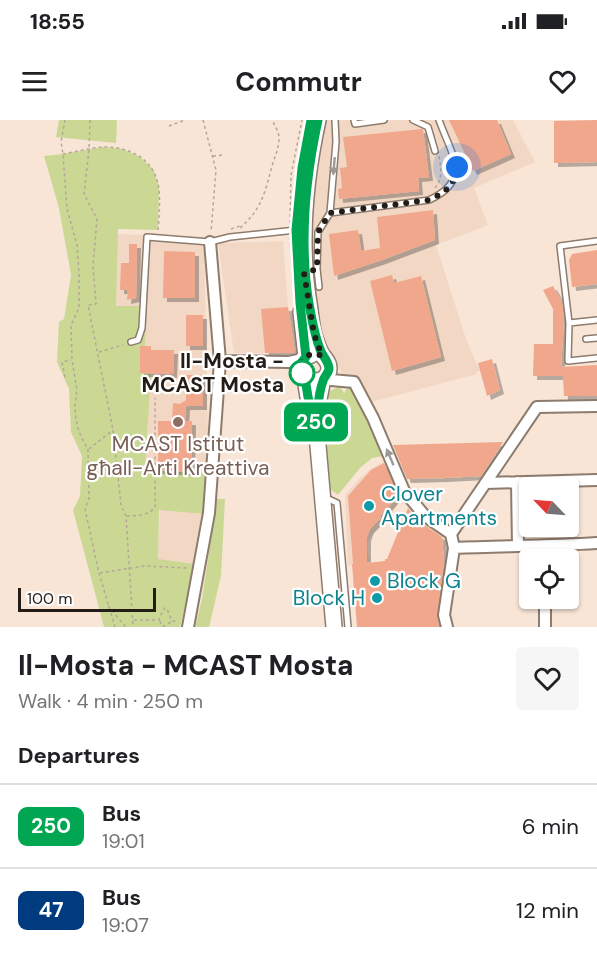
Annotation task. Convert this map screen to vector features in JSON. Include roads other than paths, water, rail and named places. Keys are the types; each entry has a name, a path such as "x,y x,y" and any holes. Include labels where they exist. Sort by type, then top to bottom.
{"main road":[{"path":"311,120 302,168 301,366 316,423"},
{"path":"318,120 302,231 311,271 314,334 325,370 316,423 334,627"},
{"path":"301,366 311,354 317,354 325,370"},
{"path":"301,366 310,381 316,382 325,370"}],"street":[{"path":"189,623 209,513 220,362 210,242"},
{"path":"220,362 301,366"},
{"path":"325,370 331,380 352,381 373,418 404,491 425,516 451,534 454,548 444,615 447,627"},
{"path":"451,534 537,407 597,406"},
{"path":"486,483 597,480"},
{"path":"517,482 518,546"},
{"path":"454,548 597,543"},
{"path":"545,609 545,627"}],"lane":[{"path":"330,213 336,142 335,120"},
{"path":"354,120 355,124 384,120"},
{"path":"413,120 428,127 437,152"},
{"path":"131,342 138,340 142,328 147,237 210,242 230,237 302,231 330,213 429,200 449,188 457,167 439,120"},
{"path":"230,237 233,245"},
{"path":"597,241 560,246 569,323 568,361 597,358"},
{"path":"311,271 319,287"},
{"path":"569,323 597,320"},
{"path":"586,339 597,338"},
{"path":"322,496 338,503 348,627"}],"place":[{"name":"Il-Mosta - MCAST Mosta","path":"302,373"},
{"name":"MCAST Istitut għall-Arti Kreattiva","path":"178,422"},
{"name":"Clover Apartments","path":"369,506"},
{"name":"Block G","path":"375,581"},
{"name":"Block H","path":"377,598"}]}
